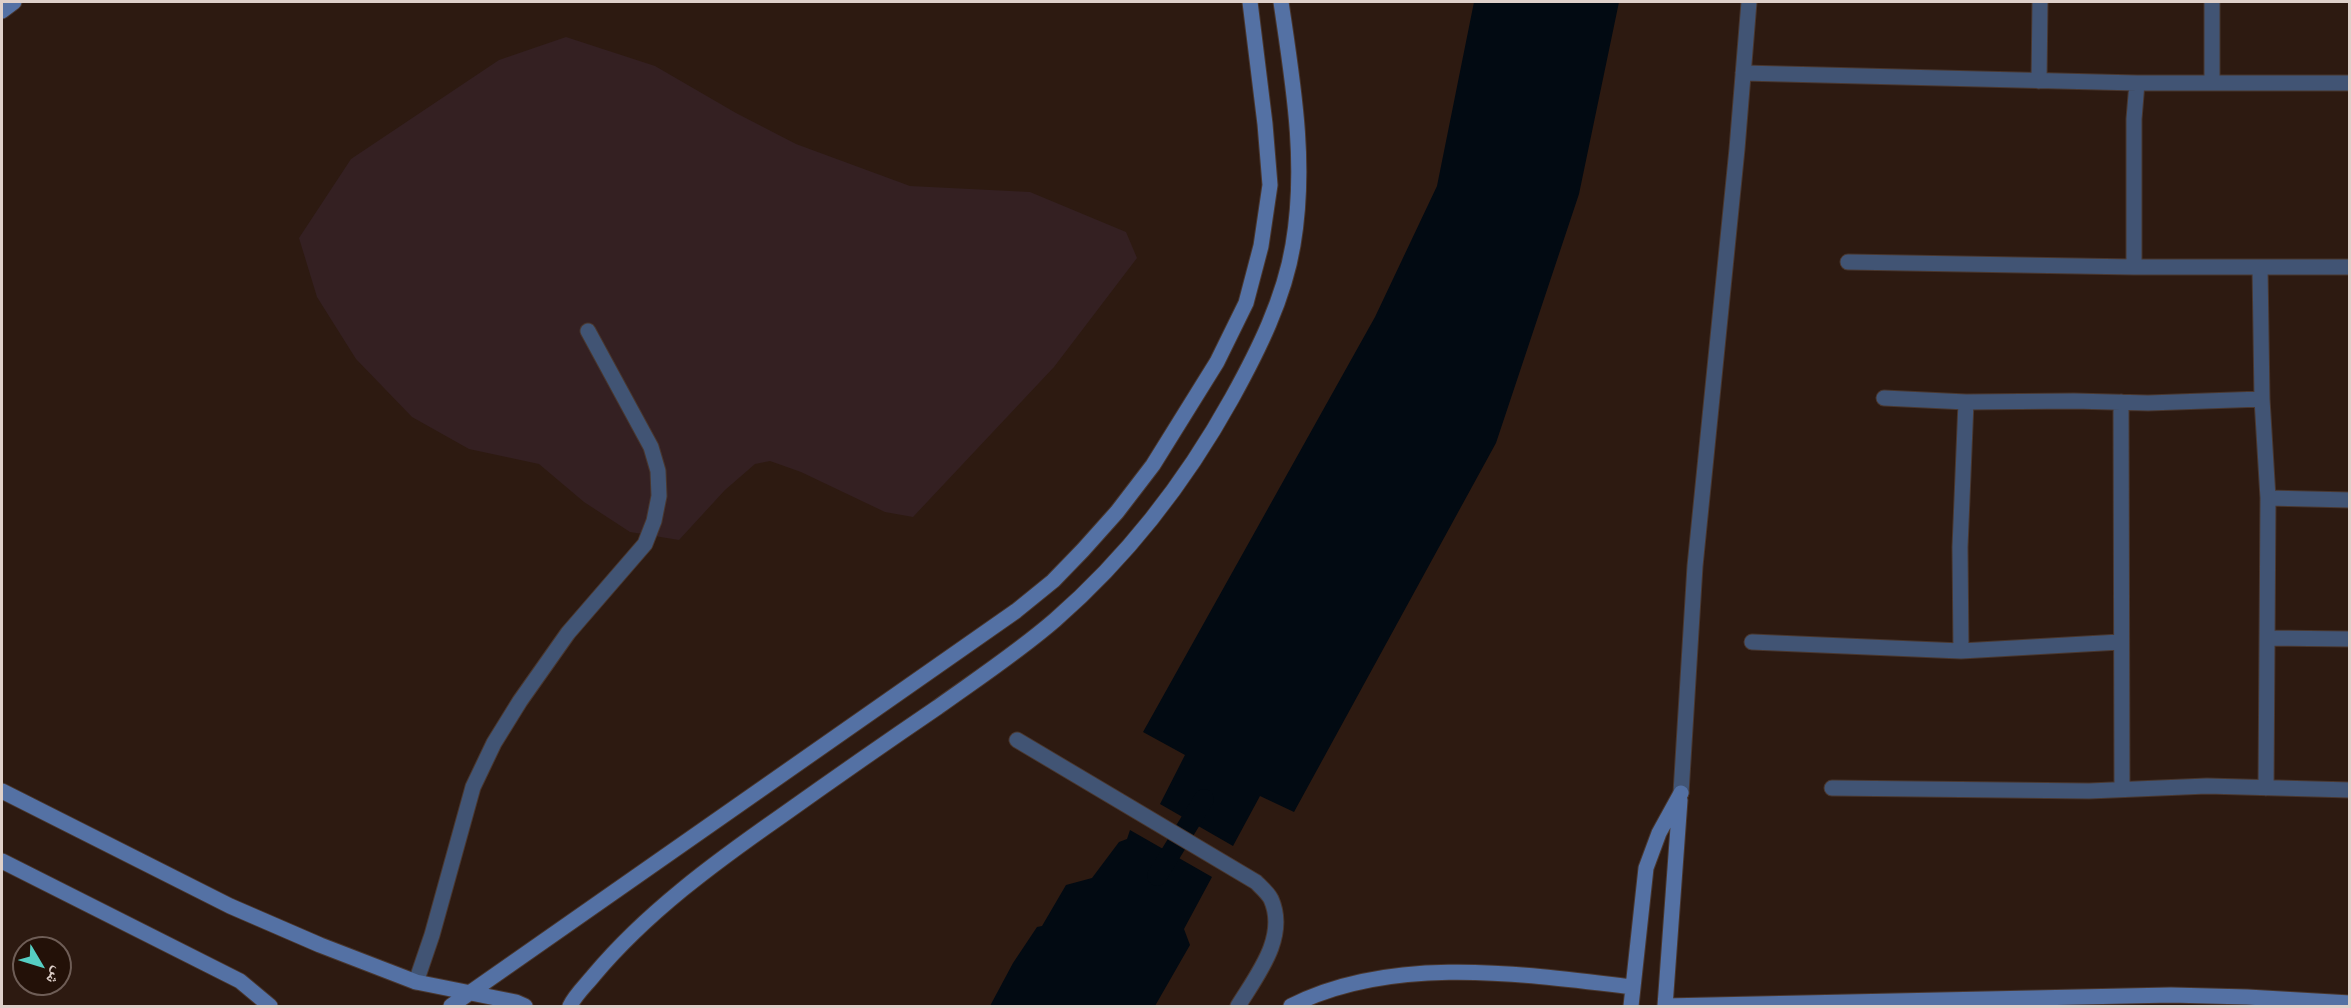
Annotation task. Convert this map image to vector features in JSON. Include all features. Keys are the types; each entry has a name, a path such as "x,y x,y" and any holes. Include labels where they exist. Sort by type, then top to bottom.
{"street":[{"path":"2,11 14,2"},
{"path":"451,1006 468,1000 522,956 1016,611 1053,581 1117,512 1160,456 1217,362 1246,303 1261,246 1270,185 1250,2"},
{"path":"570,1006 603,964 642,924 725,856 998,664 1054,620 1105,572 1145,528 1182,476 1218,423 1251,364 1275,308 1293,247 1300,176 1296,105 1281,2"},
{"path":"1749,2 1695,566 1665,1006 2171,995 2349,1003"},
{"path":"2039,81 2040,2"},
{"path":"2212,2 2212,83"},
{"path":"1743,73 2137,83 2349,84"},
{"path":"2133,267 2134,119 2137,83"},
{"path":"1848,262 2133,267 2349,267"},
{"path":"2260,267 2262,399 2268,498 2266,788"},
{"path":"416,982 432,935 473,787 494,743 526,692 568,633 645,544 654,521 659,496 658,471 651,447 588,331"},
{"path":"1884,398 1966,402 2262,399"},
{"path":"1961,651 1960,548 1966,402"},
{"path":"2121,402 2122,789"},
{"path":"2268,498 2349,500"},
{"path":"2268,638 2349,639"},
{"path":"1752,642 1961,651 2120,642"},
{"path":"1017,740 1234,868 1256,882 1270,897 1276,916 1275,938 1264,964 1238,1006"},
{"path":"1832,788 2089,791 2207,786 2349,790"},
{"path":"2,791 230,906 320,945 468,1000 499,1000 516,1002 525,1006"},
{"path":"1631,1006 1646,868 1659,833 1681,793"},
{"path":"2,861 240,981 270,1006"},
{"path":"1291,1006 1341,987 1412,974 1526,976 1633,987"}],"shaded area":[{"path":"1474,2 1619,2 1579,194 1496,443 1294,812 1260,796 1233,846 1160,804 1185,755 1143,732 1375,317 1437,186"},
{"path":"566,37 655,66 736,113 796,144 910,186 1030,192 1126,232 1137,258 1054,367 913,517 885,512 801,472 770,461 755,464 725,490 679,540 630,532 584,502 539,464 469,449 412,417 356,359 317,297 299,238 351,159 499,60"},
{"path":"1130,830 1212,877 1184,929 1190,945 1155,1006 990,1006 1013,963 1037,927 1042,926 1066,885 1092,878 1119,842 1127,839"}],"waterway":[{"path":"1157,876 1204,799"}]}
